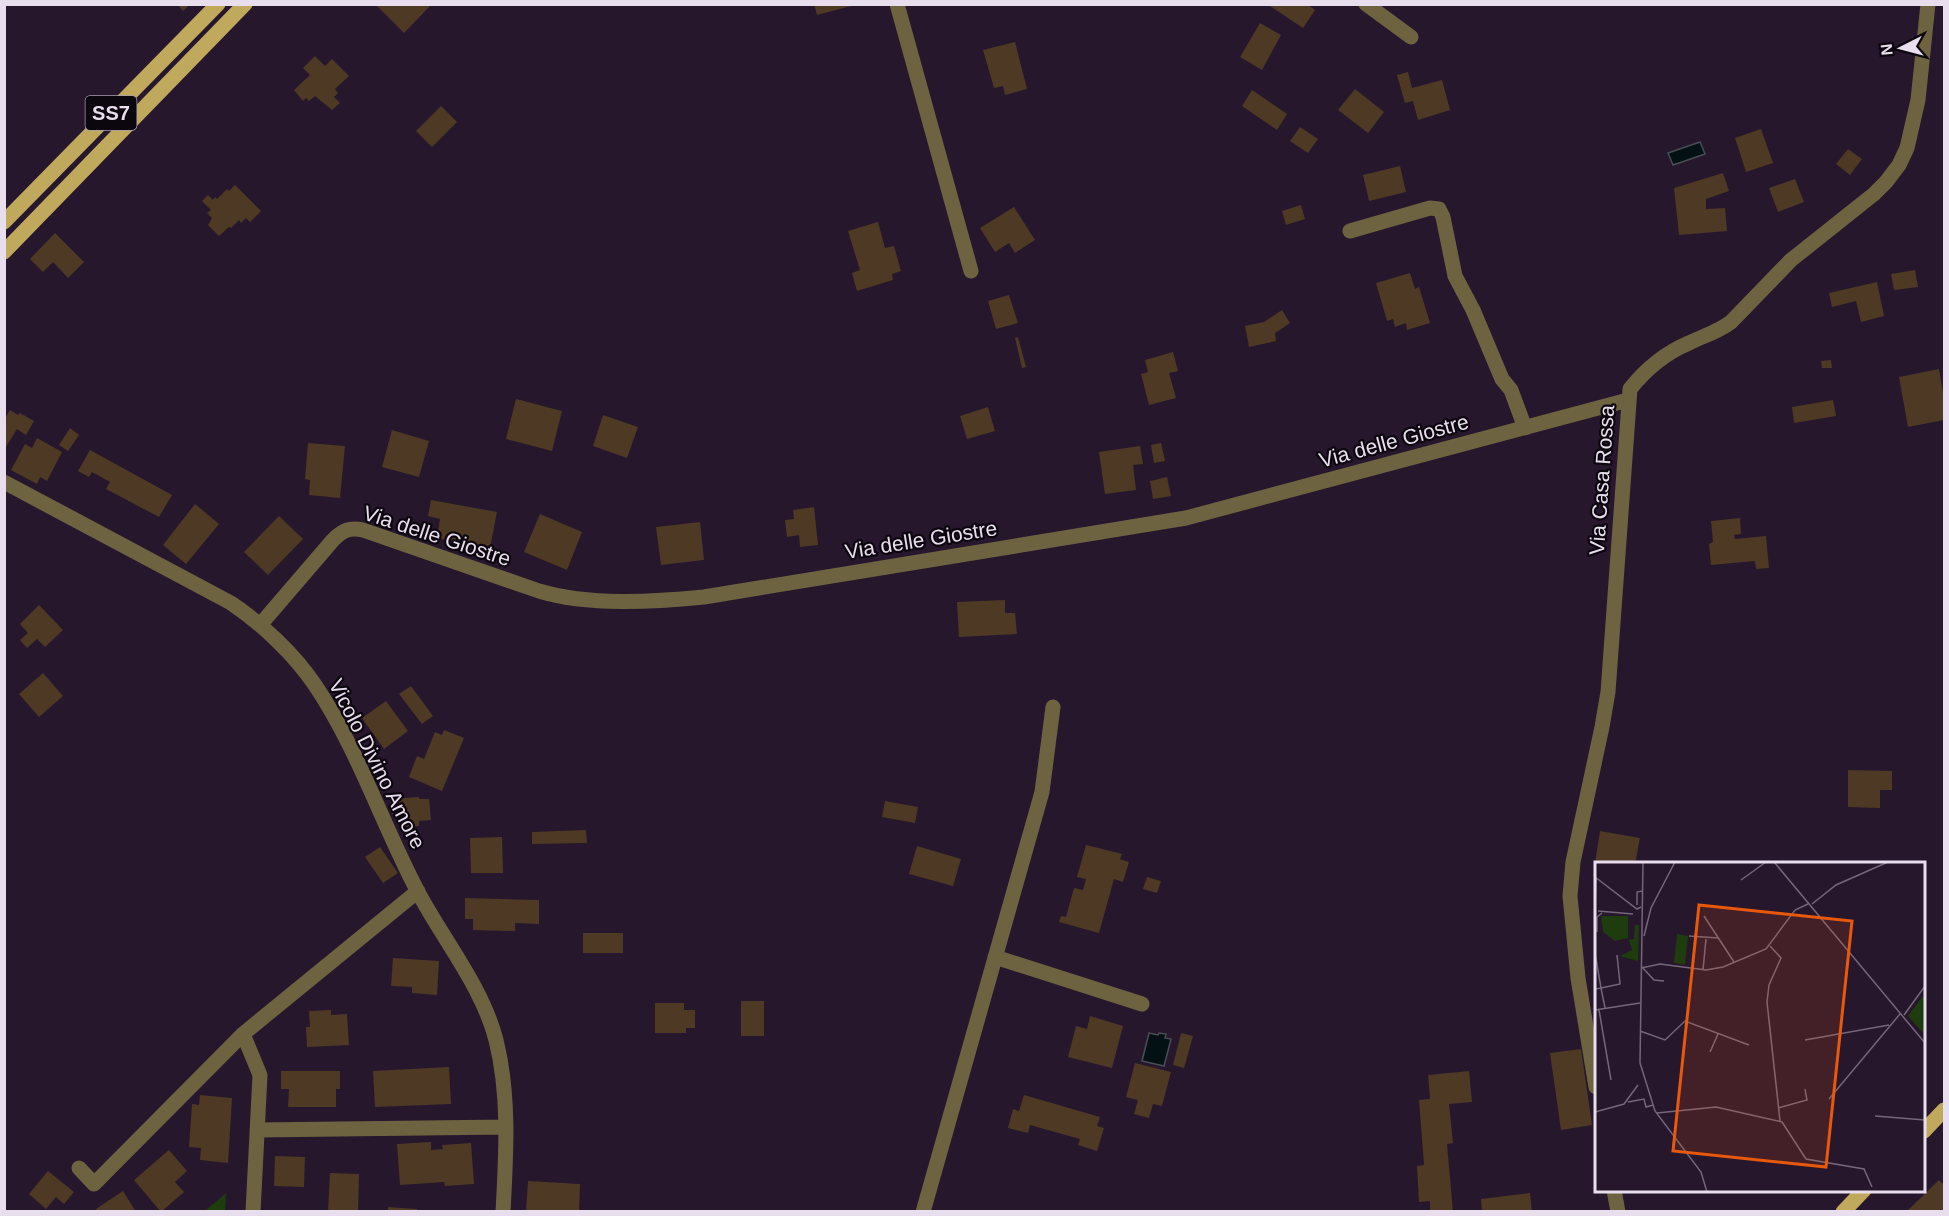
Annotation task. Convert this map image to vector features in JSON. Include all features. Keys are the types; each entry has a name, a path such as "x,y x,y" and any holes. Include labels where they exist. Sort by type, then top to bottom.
{"main road":[{"name":"SS7","path":"4,222 218,4"},
{"name":"SS7","path":"4,252 245,4"},
{"path":"1925,1129 1944,1110"},
{"path":"1843,1212 1863,1192"}],"street":[{"path":"897,4 971,271"},
{"path":"1366,4 1411,37"},
{"name":"Via Casa Rossa","path":"1595,1081 1578,978 1570,896 1573,862 1608,692 1630,389 1656,362 1681,346 1721,329 1731,322 1791,260 1874,194 1891,176 1899,165 1906,148 1916,111 1928,4"},
{"path":"1350,231 1430,208 1438,209 1443,217 1455,276 1473,310 1502,379 1511,390 1525,428"},
{"name":"Via delle Giostre","path":"260,625 333,540 348,529 363,530 528,588 566,598 598,601 704,597 1186,518 1628,400"},
{"name":"Vicolo Divino Amore","path":"4,482 221,597 260,625 314,683 335,718 418,891 466,971 491,1025 496,1040 502,1078 506,1127 503,1212"},
{"path":"923,1212 1042,792 1053,707"},
{"path":"79,1168 94,1184 243,1034 418,891"},
{"path":"995,957 1142,1004"},
{"path":"243,1034 260,1075 253,1212"},
{"path":"257,1130 506,1127"},
{"path":"1614,1192 1618,1212"}],"green space":[{"path":"226,1193 225,1211 205,1211"}],"shaded area":[{"path":"1700,142 1705,154 1673,165 1668,153"},
{"path":"1149,1033 1166,1034 1165,1038 1171,1039 1164,1066 1142,1061"}],"building":[{"path":"177,4 190,4 183,11"},
{"path":"375,4 432,4 404,33"},
{"path":"814,4 855,4 855,5 817,15"},
{"path":"1267,4 1307,4 1315,10 1303,28"},
{"path":"1260,23 1281,35 1262,70 1240,57"},
{"path":"1015,42 1027,89 1005,95 1003,86 994,88 983,50"},
{"path":"315,56 325,66 332,59 349,76 335,89 338,93 334,97 340,103 332,110 315,96 309,101 306,98 303,101 294,90 310,75 303,68"},
{"path":"1408,72 1412,88 1442,80 1450,110 1418,120 1413,101 1405,103 1397,75"},
{"path":"1355,89 1384,112 1368,133 1338,110"},
{"path":"1252,90 1287,114 1277,130 1242,106"},
{"path":"441,106 457,122 432,147 416,131"},
{"path":"1300,127 1318,139 1308,153 1290,141"},
{"path":"1761,129 1773,163 1746,172 1735,138"},
{"path":"1848,149 1862,159 1850,175 1836,164"},
{"path":"1400,166 1406,192 1369,201 1363,175"},
{"path":"1723,173 1729,191 1706,199 1706,209 1725,208 1727,231 1679,235 1674,188"},
{"path":"1795,179 1804,202 1778,212 1769,188"},
{"path":"235,185 261,211 250,222 246,218 241,223 239,220 219,236 208,225 212,218 207,213 211,210 202,201 208,195 213,200 215,197 217,199"},
{"path":"1301,205 1305,219 1286,225 1282,211"},
{"path":"1014,207 1035,240 1015,253 1009,243 995,252 980,228"},
{"path":"878,222 885,248 894,246 901,271 892,274 893,280 857,291 852,273 860,270 848,231"},
{"path":"55,233 84,262 68,278 53,262 43,272 30,259"},
{"path":"1915,270 1918,287 1894,290 1891,274"},
{"path":"1410,273 1415,289 1419,287 1430,323 1407,330 1406,323 1395,327 1393,319 1387,321 1376,283"},
{"path":"1877,282 1884,316 1861,322 1856,301 1832,307 1829,293"},
{"path":"1009,295 1018,323 996,329 988,301"},
{"path":"1282,310 1290,323 1275,333 1276,341 1249,347 1245,326 1264,322"},
{"path":"1018,337 1026,367 1022,368 1015,338"},
{"path":"1173,352 1178,371 1169,373 1176,398 1149,405 1141,374 1148,372 1145,360"},
{"path":"1831,360 1832,368 1822,368 1821,361"},
{"path":"1939,369 1944,399 1944,420 1908,427 1899,377"},
{"path":"516,399 562,411 552,451 506,439"},
{"path":"1833,400 1836,416 1794,423 1792,407"},
{"path":"988,407 995,431 967,439 960,416"},
{"path":"10,410 34,421 26,435 17,429 4,450 4,420"},
{"path":"603,415 638,427 627,458 593,446"},
{"path":"70,428 79,435 68,451 59,445"},
{"path":"392,430 429,441 419,477 382,467"},
{"path":"37,438 62,452 47,481 40,477 37,484 11,470 25,444 32,448"},
{"path":"308,443 345,446 340,498 309,495 310,480 305,479"},
{"path":"1161,443 1165,461 1154,463 1151,445"},
{"path":"1140,446 1143,464 1133,465 1136,490 1105,494 1099,452"},
{"path":"90,450 172,495 159,517 106,489 110,482 92,472 89,477 78,471"},
{"path":"1167,477 1171,496 1153,499 1150,481"},
{"path":"431,500 497,512 490,548 437,538 440,519 428,516"},
{"path":"195,504 219,524 186,564 163,545"},
{"path":"814,507 818,545 800,547 799,535 787,537 785,520 794,519 793,510"},
{"path":"540,514 582,532 567,570 524,552"},
{"path":"279,516 303,539 268,575 244,552"},
{"path":"1740,518 1741,534 1734,535 1735,539 1766,536 1769,568 1756,569 1755,561 1711,565 1709,544 1713,542 1711,521"},
{"path":"700,522 704,560 661,565 656,527"},
{"path":"1005,600 1005,613 1015,613 1017,634 959,637 957,602"},
{"path":"39,605 63,630 45,647 37,639 27,648 20,640 28,633 20,624"},
{"path":"43,673 63,696 39,717 19,694"},
{"path":"411,686 433,716 422,724 399,694"},
{"path":"386,701 408,731 384,749 362,718"},
{"path":"444,730 464,738 442,791 409,777 417,756 424,759 435,732 442,735"},
{"path":"1848,770 1892,771 1892,790 1880,790 1880,808 1848,807"},
{"path":"419,797 419,799 429,799 431,820 419,821 419,826 403,827 403,820 397,821 396,814 392,814 390,799"},
{"path":"885,801 918,807 915,823 882,817"},
{"path":"586,830 587,843 532,844 532,832"},
{"path":"1600,831 1640,838 1635,862 1595,862"},
{"path":"502,837 503,873 471,873 470,838"},
{"path":"1086,845 1122,854 1120,859 1129,862 1123,882 1114,879 1099,933 1059,922 1061,916 1066,917 1074,888 1083,890 1086,879 1077,877"},
{"path":"917,846 961,859 953,886 909,874"},
{"path":"380,847 398,873 383,883 365,857"},
{"path":"1147,877 1161,881 1157,893 1143,889"},
{"path":"465,898 539,900 539,924 515,923 515,931 473,930 473,919 465,919"},
{"path":"583,933 623,933 623,953 583,953"},
{"path":"393,958 439,961 437,995 412,993 412,987 391,986"},
{"path":"741,1001 764,1001 764,1036 741,1036"},
{"path":"655,1003 684,1003 684,1010 695,1010 695,1028 686,1028 686,1033 655,1033"},
{"path":"331,1010 331,1015 347,1014 349,1045 307,1047 306,1027 310,1027 309,1011"},
{"path":"1090,1016 1123,1026 1112,1068 1068,1057 1076,1026 1087,1029"},
{"path":"1181,1033 1193,1036 1184,1068 1173,1065"},
{"path":"1581,1049 1592,1125 1561,1130 1550,1053"},
{"path":"1135,1063 1171,1072 1162,1106 1153,1104 1149,1118 1134,1114 1138,1100 1126,1097"},
{"path":"449,1067 451,1104 375,1107 373,1071"},
{"path":"281,1071 340,1071 340,1089 336,1089 336,1107 288,1107 289,1089 281,1089"},
{"path":"1469,1071 1472,1102 1449,1104 1453,1143 1447,1144 1453,1212 1430,1212 1430,1201 1419,1202 1417,1166 1424,1165 1419,1100 1430,1099 1428,1075"},
{"path":"200,1095 232,1098 228,1163 200,1160 201,1148 189,1147 192,1104 199,1105"},
{"path":"1024,1095 1100,1117 1097,1126 1104,1128 1097,1151 1078,1145 1080,1139 1030,1125 1028,1133 1008,1128 1013,1109 1019,1111"},
{"path":"431,1142 431,1150 443,1149 442,1145 471,1143 474,1184 445,1186 444,1182 400,1185 397,1144"},
{"path":"169,1150 187,1171 175,1182 184,1192 161,1212 134,1180"},
{"path":"275,1156 305,1157 304,1187 274,1186"},
{"path":"48,1171 74,1192 64,1204 56,1197 46,1209 29,1194"},
{"path":"330,1173 359,1174 358,1212 328,1212"},
{"path":"1939,1180 1944,1185 1944,1212 1906,1212"},
{"path":"528,1181 580,1184 579,1212 526,1212"},
{"path":"123,1191 136,1212 98,1212 96,1209"},
{"path":"1530,1193 1532,1212 1482,1212 1481,1199"},
{"path":"388,1207 417,1209 417,1212 388,1212"}]}
